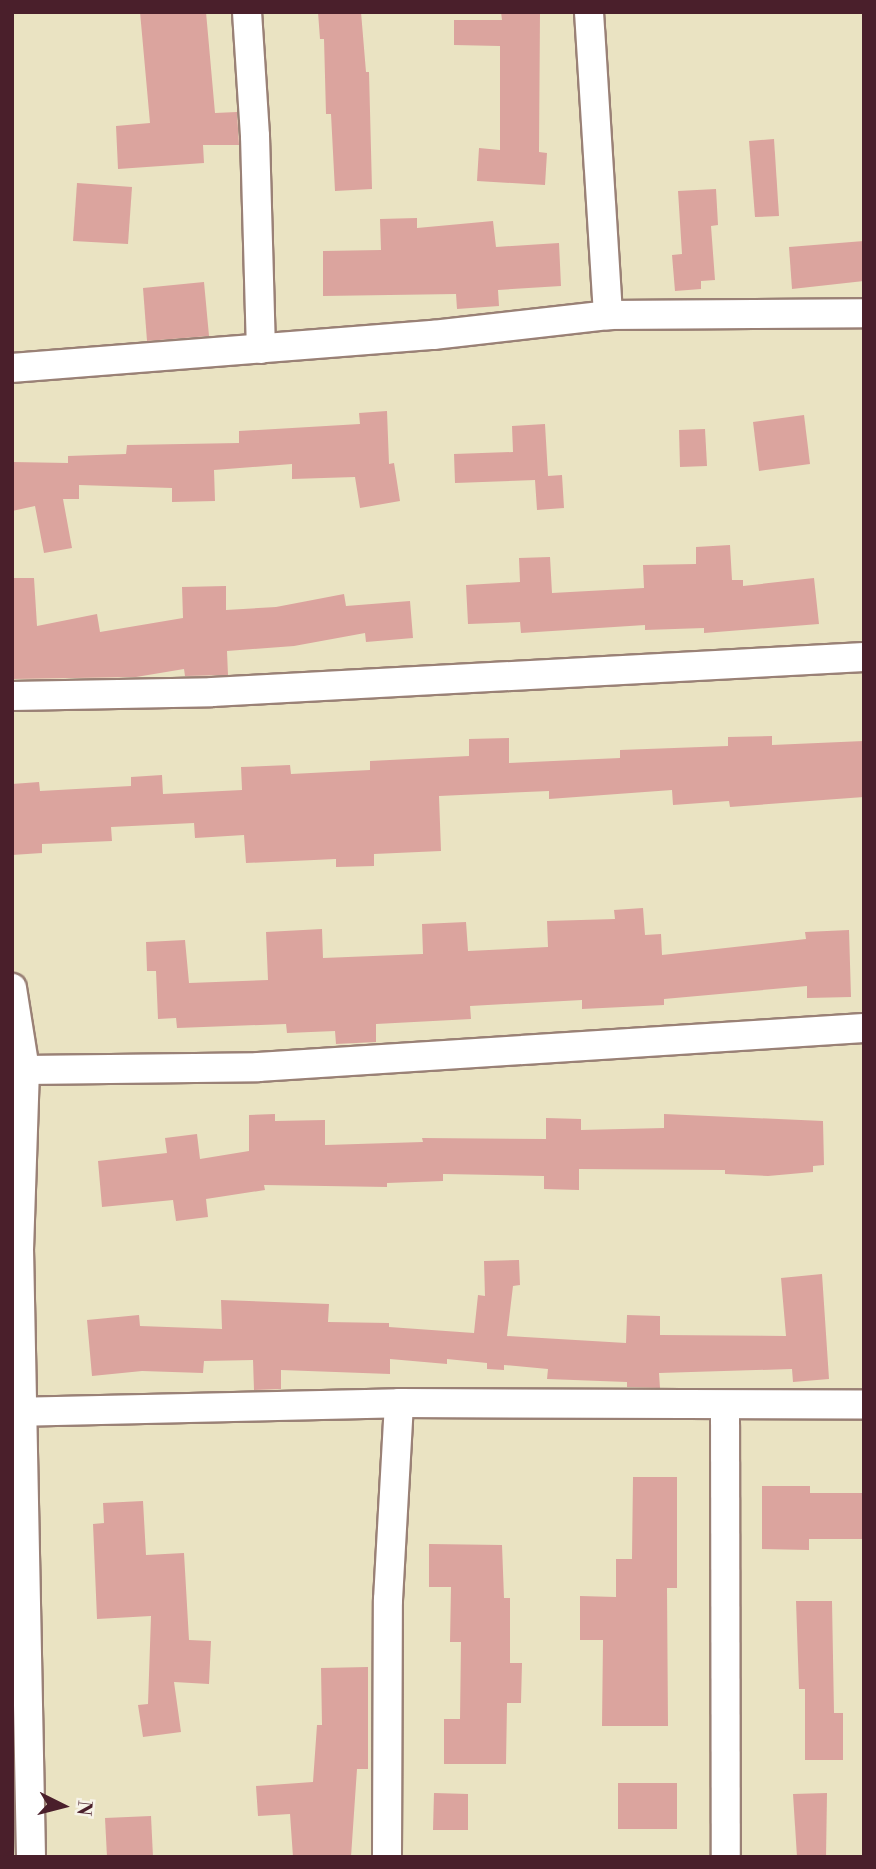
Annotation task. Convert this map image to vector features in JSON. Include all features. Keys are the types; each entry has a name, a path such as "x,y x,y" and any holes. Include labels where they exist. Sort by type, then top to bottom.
{"street":[{"path":"247,12 256,136 261,349"},
{"path":"589,12 608,315"},
{"path":"12,368 261,349 608,315 864,313"},
{"path":"12,695 212,692 864,657"},
{"path":"12,988 25,1070 16,1412 31,1857"},
{"path":"25,1070 258,1067 864,1028"},
{"path":"16,1412 399,1403 864,1405"},
{"path":"387,1857 388,1600 399,1403"},
{"path":"725,1405 726,1857"}],"building":[{"path":"140,12 206,12 215,113 237,112 239,145 203,145 204,163 118,169 116,126 150,123"},
{"path":"318,12 361,12 366,72 369,72 372,189 335,191 331,114 326,114 324,39 320,39"},
{"path":"501,12 540,12 539,152 547,153 545,185 477,181 479,148 500,150 500,46 454,45 454,20 502,20"},
{"path":"774,139 779,216 755,217 749,141"},
{"path":"77,183 132,187 128,244 73,241"},
{"path":"716,189 718,225 711,226 715,280 701,281 701,289 675,291 672,255 682,254 678,191"},
{"path":"417,218 417,228 493,221 496,247 559,243 561,286 498,290 499,306 457,309 456,294 323,296 323,251 381,250 380,219"},
{"path":"864,241 864,281 792,289 789,247"},
{"path":"204,282 209,336 147,341 143,288"},
{"path":"387,411 389,464 394,463 400,501 360,508 355,477 292,479 292,464 214,470 215,501 172,502 172,488 79,485 79,499 63,499 72,548 44,553 35,506 12,511 12,462 68,463 68,456 126,454 127,445 239,443 239,431 360,424 359,413"},
{"path":"804,415 810,464 759,471 753,422"},
{"path":"545,424 548,476 562,475 564,508 537,510 535,480 455,483 454,454 513,452 512,426"},
{"path":"705,429 707,466 680,467 679,430"},
{"path":"730,545 732,580 743,580 743,586 814,578 819,624 704,633 704,628 645,630 645,625 521,633 520,622 468,624 466,585 520,582 519,558 550,557 552,593 644,588 643,565 696,564 696,547"},
{"path":"12,578 34,578 37,626 97,614 100,632 183,618 182,587 226,586 226,610 276,607 344,594 346,606 410,601 413,638 366,642 365,633 294,646 227,651 228,675 185,676 184,669 136,677 12,679"},
{"path":"772,736 772,745 864,741 864,797 730,807 729,801 673,805 672,790 549,799 549,791 439,796 441,851 374,854 374,866 336,867 336,859 246,863 244,835 195,838 194,823 111,827 112,841 42,844 42,853 12,855 12,784 39,782 40,791 131,786 131,777 162,775 163,794 242,790 241,767 290,765 291,774 370,770 370,761 469,756 469,739 509,738 509,763 620,758 620,750 728,746 728,737"},
{"path":"643,908 645,935 661,934 662,955 806,939 805,932 849,930 851,997 807,998 807,986 664,999 664,1005 582,1009 582,1000 470,1006 471,1019 376,1024 376,1042 336,1044 335,1031 287,1033 286,1024 177,1028 176,1018 158,1019 156,971 147,971 146,942 185,940 189,983 268,980 266,932 322,929 323,958 423,954 422,924 466,922 468,951 548,947 547,921 615,919 614,910"},
{"path":"275,1114 275,1121 325,1120 325,1145 423,1142 422,1138 546,1139 546,1118 581,1119 581,1130 664,1128 664,1114 823,1121 824,1165 813,1166 813,1172 768,1176 725,1174 725,1170 579,1169 579,1190 544,1189 544,1176 443,1174 443,1181 387,1183 387,1187 264,1185 265,1190 206,1199 208,1217 176,1221 173,1200 102,1207 98,1161 167,1153 165,1138 197,1134 200,1159 249,1151 249,1115"},
{"path":"519,1260 520,1285 513,1286 507,1336 626,1343 627,1315 660,1316 660,1335 786,1336 781,1278 822,1274 829,1379 793,1382 792,1369 659,1373 660,1388 627,1387 627,1382 547,1379 548,1369 504,1365 504,1370 487,1369 487,1363 447,1359 447,1364 390,1359 390,1374 281,1370 281,1389 254,1390 253,1360 204,1361 203,1373 142,1371 92,1376 87,1320 139,1315 140,1326 222,1329 221,1300 329,1304 328,1322 389,1323 389,1327 474,1333 478,1295 485,1296 484,1261"},
{"path":"633,1477 677,1477 677,1588 667,1588 668,1726 602,1726 603,1640 580,1640 580,1596 616,1597 616,1559 632,1559"},
{"path":"762,1486 810,1486 810,1493 864,1493 864,1539 809,1539 809,1550 762,1549"},
{"path":"143,1501 146,1555 184,1553 189,1640 211,1641 209,1684 174,1682 181,1732 143,1737 138,1705 148,1704 151,1616 97,1619 93,1524 104,1523 103,1503"},
{"path":"429,1544 502,1545 504,1598 510,1598 510,1663 522,1663 521,1703 507,1703 506,1764 444,1764 444,1719 460,1719 461,1642 450,1642 451,1587 429,1587"},
{"path":"796,1601 832,1601 834,1713 843,1713 843,1760 805,1760 805,1689 799,1689"},
{"path":"368,1667 368,1769 357,1769 351,1857 293,1857 290,1814 258,1816 256,1786 313,1782 317,1725 322,1725 321,1668"},
{"path":"618,1783 677,1783 677,1829 618,1829"},
{"path":"434,1793 468,1794 468,1830 433,1830"},
{"path":"827,1793 826,1857 797,1857 793,1794"},
{"path":"151,1816 153,1857 107,1857 105,1818"}]}
